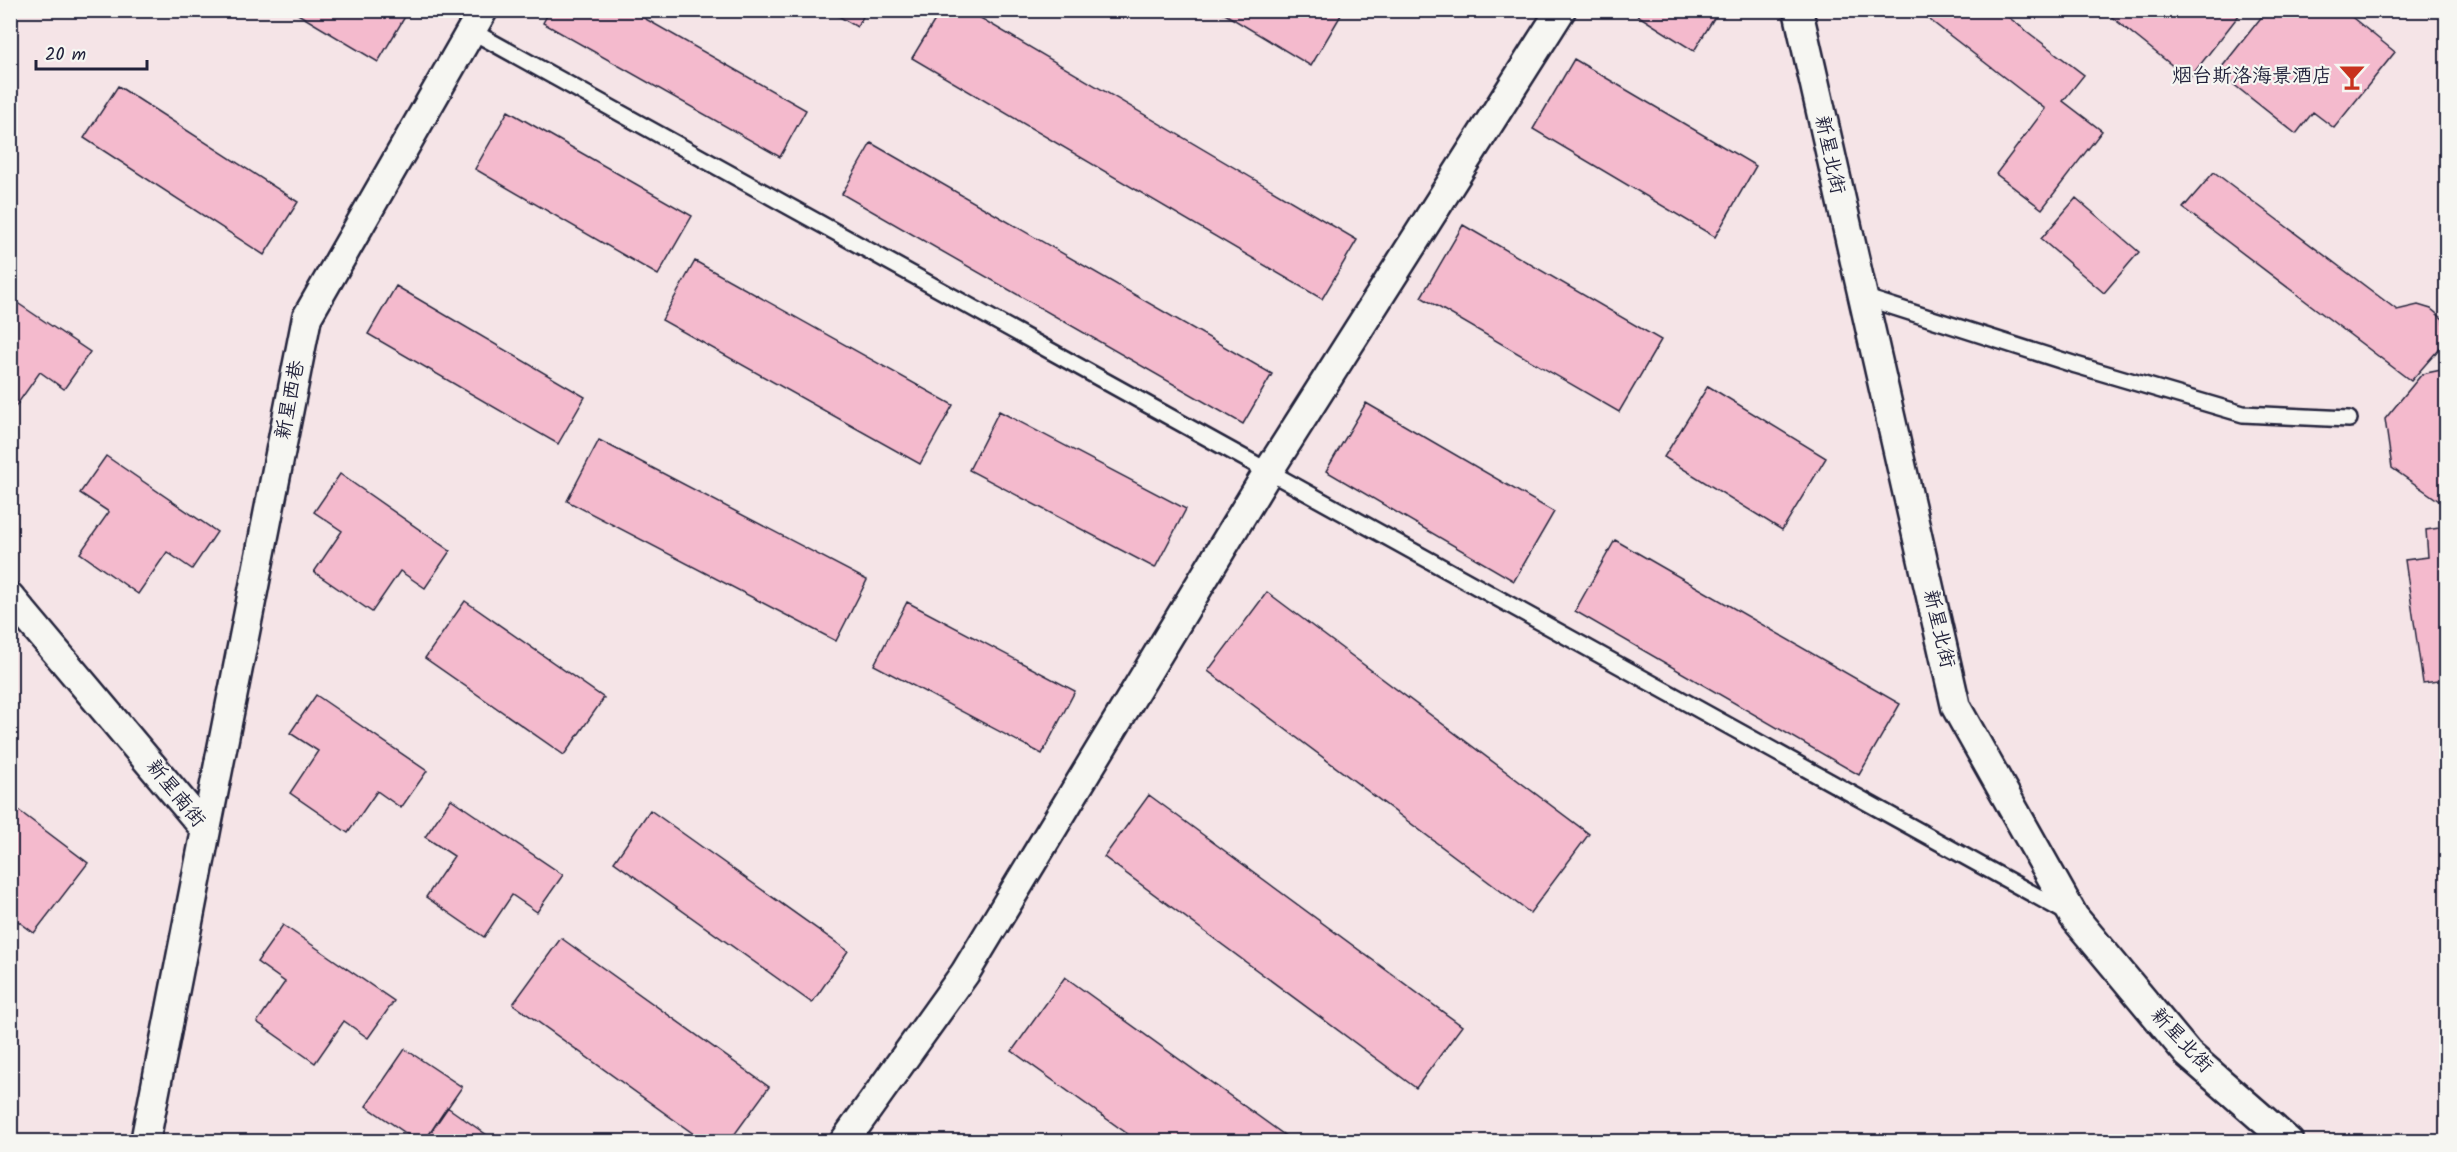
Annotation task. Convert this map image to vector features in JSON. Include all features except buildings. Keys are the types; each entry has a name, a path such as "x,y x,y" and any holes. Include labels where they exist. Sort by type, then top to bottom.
{"street":[{"path":"844,1142 965,973 1268,472 1561,10"},
{"name":"新星北街","path":"1798,10 1860,296 1956,707 2074,917 2188,1054 2289,1142"},
{"name":"新星西巷","path":"206,830 307,317 477,20"},
{"name":"新星南街","path":"10,597 206,830 145,1142"}],"lane":[{"path":"477,20 1268,472 2074,917"},
{"path":"1860,296 2076,366 2243,414 2349,419"}],"place":[{"name":"烟台斯洛海景酒店","path":"2352,77"}]}
